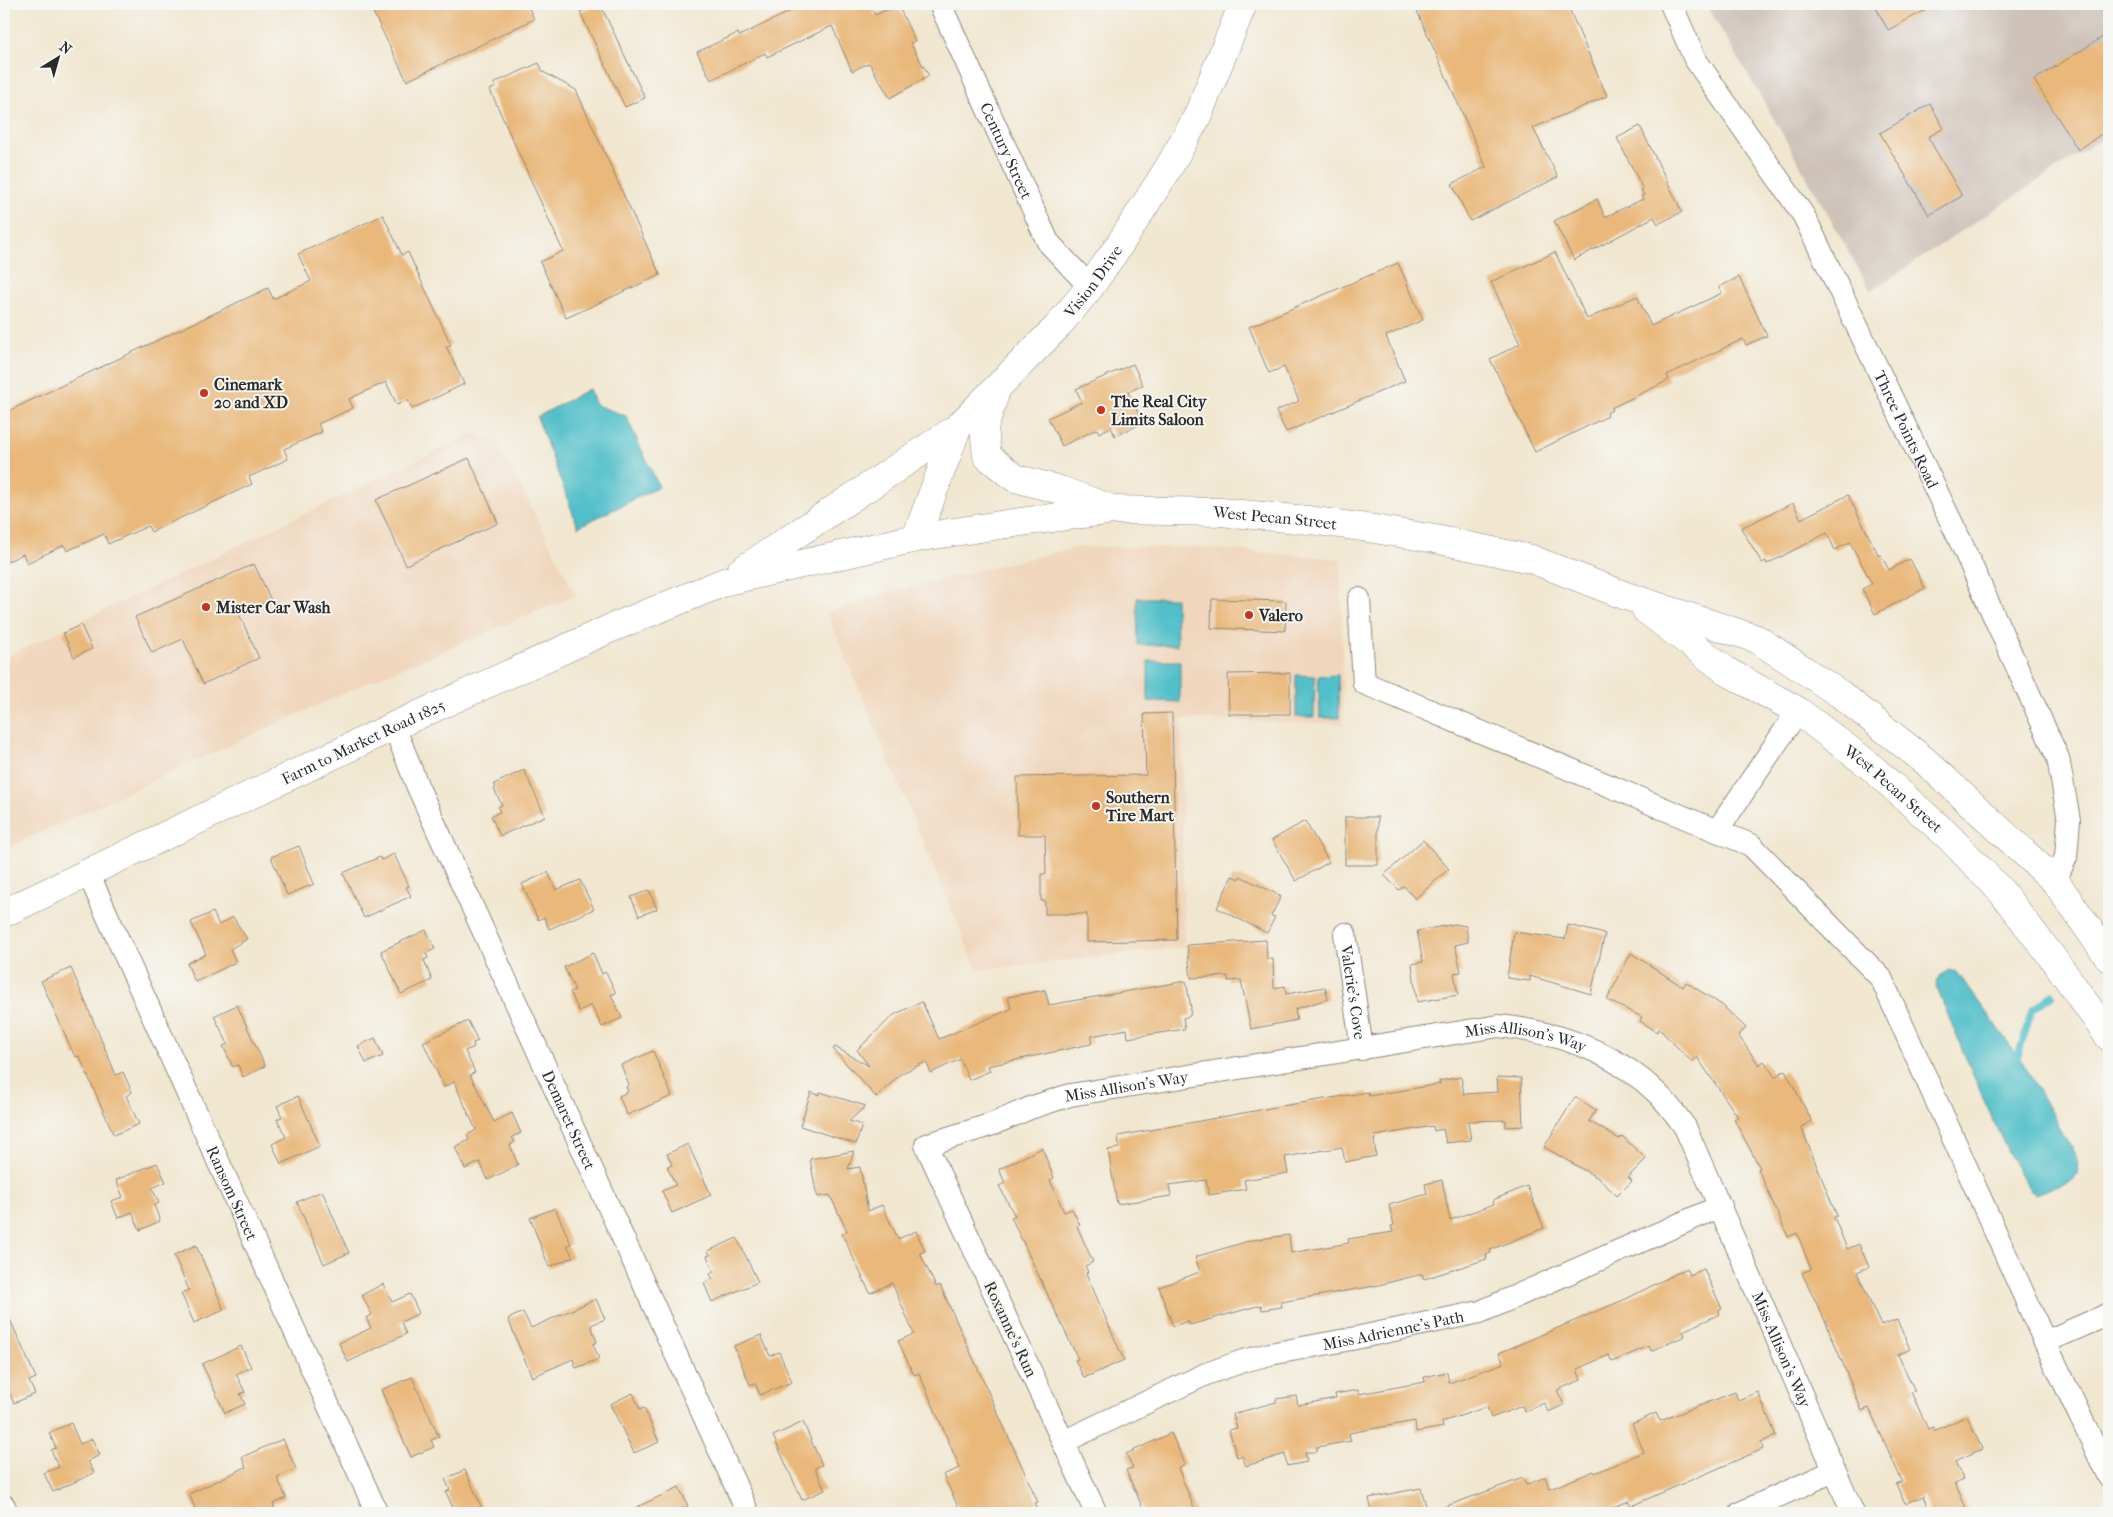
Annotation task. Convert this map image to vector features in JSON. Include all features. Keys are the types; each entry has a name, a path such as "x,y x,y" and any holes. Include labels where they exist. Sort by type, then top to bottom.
{"main road":[{"name":"Vision Drive","path":"916,538 957,428 1057,327 1090,287 1120,244 1169,167 1197,118 1243,4"},
{"path":"996,389 984,428 987,456 1015,478 1060,490 1113,510"},
{"path":"727,581 957,428"},
{"name":"West Pecan Street","path":"727,581 916,538 1113,510 1220,512 1309,520 1436,539 1531,559 1626,596 1757,638 1840,694 1925,761 2055,881 2109,958"},
{"name":"Farm to Market Road 1825","path":"4,913 394,726 610,629 727,581"},
{"name":"West Pecan Street","path":"1626,596 1728,672 1798,711 1868,765 1946,835 2001,891 2061,968 2109,1037"}],"street":[{"name":"Century Street","path":"940,4 1048,242 1090,287"},
{"name":"Three Points Road","path":"1670,4 1695,59 1804,216 1958,536 2058,758 2069,820 2066,858 2055,881"},
{"path":"1359,599 1364,683 1751,845 1881,978 2045,1342 2109,1477"},
{"path":"1717,831 1798,711"},
{"name":"Demaret Street","path":"394,726 417,785 748,1513"},
{"name":"Ransom Street","path":"88,873 377,1513"},
{"name":"Valerie's Cove","path":"1345,934 1362,1049"},
{"name":"Miss Allison's Way","path":"926,1144 993,1124 1030,1108 1070,1095 1499,1026 1553,1034 1584,1045 1627,1067 1659,1094 1685,1126 1853,1513"},
{"name":"Roxanne's Run","path":"926,1144 1096,1513"},
{"name":"Miss Adrienne's Path","path":"1063,1442 1206,1374 1243,1362 1270,1354 1480,1312 1721,1206"},
{"path":"2045,1342 2109,1314"},
{"path":"1740,1513 1834,1471"},
{"path":"4,1506 7,1513"}],"shaded area":[{"path":"1706,4 2109,4 2109,134 1871,291 1774,119"},
{"path":"473,433 496,443 507,460 576,595 366,683 4,849 4,658"},
{"path":"1078,547 1197,547 1341,559 1343,724 1181,719 1184,947 977,970 827,613 893,591"}],"water":[{"path":"589,389 596,405 626,416 659,487 578,527 537,417"},
{"path":"1137,598 1176,598 1177,645 1138,645"},
{"path":"1148,661 1180,661 1180,702 1148,701"},
{"path":"1296,675 1315,676 1314,717 1296,717"},
{"path":"1338,675 1339,718 1320,718 1318,676"},
{"path":"1949,970 1957,972 2023,1063 2079,1162 2077,1175 2072,1180 2035,1194 2025,1183 1998,1131 1936,986 1939,976"}],"building":[{"path":"369,4 527,4 534,19 407,81"},
{"path":"600,4 645,98 625,107 580,12"},
{"path":"806,4 869,4 875,15 898,5 915,41 910,43 929,76 890,98 869,63 852,71 832,26 767,57 765,53 711,80 697,52 738,33 739,36"},
{"path":"1414,4 1567,4 1607,96 1533,128 1558,177 1470,221 1452,184 1486,167"},
{"path":"1874,4 1937,4 1888,30"},
{"path":"2109,33 2109,129 2078,150 2034,80"},
{"path":"539,63 543,72 576,90 660,275 566,318 540,262 563,251 490,90 496,87 494,83"},
{"path":"1930,104 1944,128 1928,137 1962,196 1929,215 1880,133"},
{"path":"1640,126 1682,212 1658,224 1654,217 1574,260 1554,221 1597,199 1605,217 1643,199 1641,196 1644,195 1641,190 1643,189 1617,138"},
{"name":"Cinemark 20 and XD","path":"383,215 402,255 408,252 451,345 446,346 464,384 412,409 408,400 397,405 386,382 349,399 353,408 318,424 322,432 284,449 288,459 249,477 252,484 151,532 148,526 108,544 104,534 67,551 64,545 27,563 23,554 4,563 4,413 268,288 273,299 311,281 298,254"},
{"path":"1555,252 1587,319 1637,296 1651,326 1722,293 1719,287 1739,277 1767,336 1746,345 1743,339 1667,375 1669,380 1611,408 1612,410 1607,413 1608,416 1535,452 1490,359 1520,344 1491,282"},
{"path":"1398,263 1423,320 1386,336 1405,381 1286,432 1276,411 1299,401 1284,367 1269,373 1249,327"},
{"name":"The Real City Limits Saloon","path":"1133,364 1143,385 1128,392 1143,423 1115,436 1111,427 1099,433 1097,429 1062,446 1048,418 1082,402 1076,389"},
{"path":"469,458 498,523 406,565 376,500"},
{"path":"1848,495 1879,556 1881,555 1889,570 1910,559 1925,588 1875,614 1862,589 1872,584 1850,542 1835,550 1827,533 1767,564 1766,561 1762,563 1741,528 1793,503 1801,519"},
{"name":"Mister Car Wash","path":"254,564 271,600 239,614 259,658 203,684 183,639 152,653 135,617"},
{"name":"Valero","path":"1212,599 1286,601 1285,631 1211,628"},
{"path":"81,625 92,649 74,657 63,633"},
{"path":"1290,673 1290,714 1229,714 1228,674"},
{"name":"Southern Tire Mart","path":"1172,713 1177,940 1087,942 1087,914 1045,914 1045,901 1041,901 1041,874 1046,874 1045,835 1018,835 1017,777 1146,775 1144,714"},
{"path":"524,770 545,816 500,836 491,816 500,812 498,807 502,805 494,789 496,788 494,784"},
{"path":"1345,817 1378,817 1378,865 1345,865"},
{"path":"1305,821 1329,862 1296,881 1272,840"},
{"path":"1423,840 1449,869 1415,899 1404,886 1399,890 1384,875"},
{"path":"299,846 314,884 287,895 271,857"},
{"path":"394,854 409,886 406,887 411,896 364,918 343,873 380,857 381,860"},
{"path":"548,872 556,890 580,880 594,909 549,929 544,917 538,920 522,884"},
{"path":"1232,876 1239,879 1240,876 1281,896 1271,916 1275,917 1267,933 1217,908"},
{"path":"649,890 657,909 639,916 631,897"},
{"path":"213,912 219,925 233,917 247,939 230,949 236,962 195,982 187,963 206,954 191,922"},
{"path":"1455,924 1466,926 1468,942 1455,945 1461,972 1454,973 1458,995 1417,1002 1412,964 1423,962 1417,931"},
{"path":"1568,925 1605,934 1591,994 1530,976 1530,981 1507,978 1514,932 1565,939"},
{"path":"426,930 435,949 426,953 428,958 424,960 432,980 401,994 381,951"},
{"path":"1266,940 1267,959 1273,959 1274,988 1285,986 1286,994 1325,987 1328,999 1295,1009 1297,1020 1251,1029 1241,980 1228,981 1228,976 1191,978 1187,945"},
{"path":"593,953 602,974 606,972 616,993 611,995 622,1018 602,1027 591,1005 579,1011 570,992 575,990 564,967"},
{"path":"1631,953 1683,987 1686,982 1722,1005 1746,1028 1738,1035 1759,1065 1764,1061 1775,1077 1785,1070 1812,1121 1801,1127 1837,1216 1834,1217 1847,1249 1859,1244 1869,1267 1857,1272 1881,1326 1897,1320 1910,1349 1898,1355 1915,1391 1911,1392 1928,1429 1933,1427 1934,1431 1967,1416 1982,1449 1955,1461 1963,1479 1955,1483 1968,1513 1930,1513 1923,1496 1905,1504 1896,1484 1902,1481 1869,1408 1862,1411 1827,1325 1802,1273 1811,1269 1797,1233 1788,1237 1758,1169 1760,1168 1734,1119 1738,1117 1697,1057 1692,1062 1659,1029 1657,1032 1640,1021 1642,1017 1607,1000"},
{"path":"71,968 116,1075 123,1072 132,1092 126,1096 139,1124 114,1135 79,1056 75,1057 41,981"},
{"path":"1186,981 1191,1008 1190,1016 1183,1018 1185,1029 1128,1038 1127,1029 1092,1036 1091,1044 988,1066 990,1071 969,1080 960,1059 931,1073 926,1062 902,1073 876,1097 833,1049 835,1047 869,1066 857,1050 895,1014 922,1002 939,1039 1011,1009 1008,997 1045,990 1049,1005"},
{"path":"237,1005 265,1066 243,1077 238,1065 233,1067 223,1046 228,1044 214,1016"},
{"path":"468,1021 478,1041 473,1043 474,1047 465,1051 475,1072 470,1075 494,1122 512,1113 521,1133 512,1137 515,1142 510,1145 518,1165 488,1180 480,1162 465,1169 455,1147 469,1140 467,1135 476,1130 454,1082 444,1087 423,1042"},
{"path":"375,1038 383,1056 366,1063 358,1046"},
{"path":"653,1051 672,1096 627,1115 619,1096 628,1092 626,1087 629,1085 621,1065"},
{"path":"1461,1077 1464,1094 1498,1092 1497,1077 1521,1078 1523,1126 1506,1127 1506,1120 1468,1121 1471,1140 1446,1143 1443,1129 1434,1131 1433,1126 1375,1136 1376,1156 1345,1162 1342,1147 1285,1157 1288,1173 1244,1180 1246,1189 1209,1195 1206,1180 1169,1185 1171,1196 1117,1204 1108,1150 1119,1148 1118,1136 1368,1092 1369,1096 1440,1084 1439,1081"},
{"path":"811,1092 819,1095 820,1092 866,1106 849,1121 862,1125 856,1144 800,1126"},
{"path":"298,1096 320,1146 281,1164 272,1144 286,1137 277,1119 282,1117 277,1106"},
{"path":"1575,1097 1596,1110 1589,1121 1619,1139 1622,1136 1646,1159 1628,1177 1632,1181 1617,1196 1598,1178 1544,1147"},
{"path":"688,1144 711,1195 672,1213 662,1191 676,1185 667,1167 672,1165 667,1154"},
{"path":"1042,1148 1054,1178 1050,1180 1064,1212 1072,1209 1080,1225 1077,1226 1093,1262 1085,1266 1088,1272 1086,1273 1124,1360 1084,1378 1075,1360 1078,1359 1011,1217 1015,1216 999,1186 1005,1183 999,1169"},
{"path":"854,1151 848,1169 860,1167 868,1211 882,1205 898,1239 916,1231 925,1251 920,1253 936,1287 940,1285 1038,1502 1035,1503 1040,1513 961,1513 943,1475 960,1468 919,1373 914,1375 898,1341 914,1334 892,1283 870,1293 842,1234 847,1231 830,1195 818,1197 816,1192 810,1159"},
{"path":"157,1163 166,1182 152,1188 159,1203 154,1205 160,1221 140,1230 132,1212 118,1218 111,1201 123,1197 116,1180"},
{"path":"1442,1180 1450,1220 1494,1204 1493,1200 1527,1186 1544,1228 1490,1250 1491,1253 1486,1255 1487,1259 1424,1279 1422,1274 1375,1286 1281,1302 1282,1307 1262,1310 1261,1305 1190,1325 1188,1321 1173,1326 1159,1287 1200,1272 1195,1257 1252,1240 1289,1235 1291,1253 1349,1243 1348,1239 1393,1232 1391,1226 1394,1225 1389,1205 1427,1194 1425,1184"},
{"path":"322,1191 349,1253 324,1264 297,1202"},
{"path":"555,1208 571,1244 567,1245 573,1257 549,1267 530,1218"},
{"path":"737,1238 758,1282 712,1302 704,1283 713,1279 710,1274 714,1272 707,1256 710,1255 708,1251"},
{"path":"196,1245 224,1310 194,1323 181,1293 189,1290 174,1255"},
{"path":"1687,1268 1690,1275 1704,1269 1722,1309 1719,1310 1720,1314 1683,1331 1685,1336 1651,1351 1649,1346 1612,1362 1609,1355 1577,1369 1581,1380 1557,1390 1564,1405 1548,1412 1544,1403 1525,1412 1522,1406 1491,1418 1487,1407 1442,1422 1443,1427 1416,1432 1415,1421 1349,1433 1351,1441 1317,1447 1317,1452 1305,1452 1307,1462 1287,1466 1285,1454 1246,1466 1242,1456 1237,1457 1229,1430 1237,1428 1233,1414 1276,1402 1276,1399 1296,1396 1298,1405 1336,1398 1335,1394 1358,1390 1359,1394 1425,1382 1424,1377 1447,1372 1449,1383 1504,1363 1499,1353 1628,1298"},
{"path":"383,1284 392,1302 410,1294 419,1313 401,1322 406,1334 348,1362 339,1343 371,1328 366,1318 372,1315 362,1295"},
{"path":"596,1299 605,1319 591,1325 597,1342 593,1344 599,1359 576,1368 573,1359 532,1377 508,1319 523,1312 531,1328"},
{"path":"4,1306 36,1378 29,1381 35,1394 14,1403 4,1381"},
{"path":"761,1335 770,1356 779,1352 792,1382 760,1395 755,1383 750,1385 734,1346"},
{"path":"241,1346 251,1367 236,1374 245,1392 240,1394 245,1404 225,1413 202,1364"},
{"path":"412,1377 439,1437 431,1440 434,1447 411,1457 381,1390"},
{"path":"1735,1392 1738,1400 1758,1392 1776,1436 1761,1442 1763,1449 1631,1506 1629,1501 1599,1513 1437,1513 1436,1510 1523,1478 1526,1485 1545,1477 1550,1489 1594,1471 1595,1473 1644,1452 1632,1424 1656,1413 1660,1421"},
{"path":"633,1393 640,1410 644,1408 659,1442 634,1453 610,1404"},
{"path":"803,1422 822,1465 815,1468 825,1490 802,1500 773,1436"},
{"path":"71,1423 80,1444 92,1439 100,1455 88,1461 94,1473 53,1492 44,1473 59,1467 51,1450 56,1448 49,1433"},
{"path":"1171,1433 1185,1464 1178,1468 1196,1513 1145,1513 1126,1470 1133,1468 1126,1454"},
{"path":"283,1439 296,1469 277,1477 286,1498 273,1504 276,1513 197,1513 189,1494 246,1467 242,1457"},
{"path":"465,1470 484,1513 455,1513 446,1492 450,1490 445,1479"},
{"path":"679,1487 688,1506 673,1513 625,1513"},
{"path":"1421,1488 1428,1513 1372,1513 1369,1498"}],"waterway":[{"path":"2018,1056 2032,1010 2052,995"}],"place":[{"name":"Cinemark 20 and XD","path":"204,393"},
{"name":"The Real City Limits Saloon","path":"1101,410"},
{"name":"Mister Car Wash","path":"206,607"},
{"name":"Valero","path":"1249,615"},
{"name":"Southern Tire Mart","path":"1096,806"}]}
